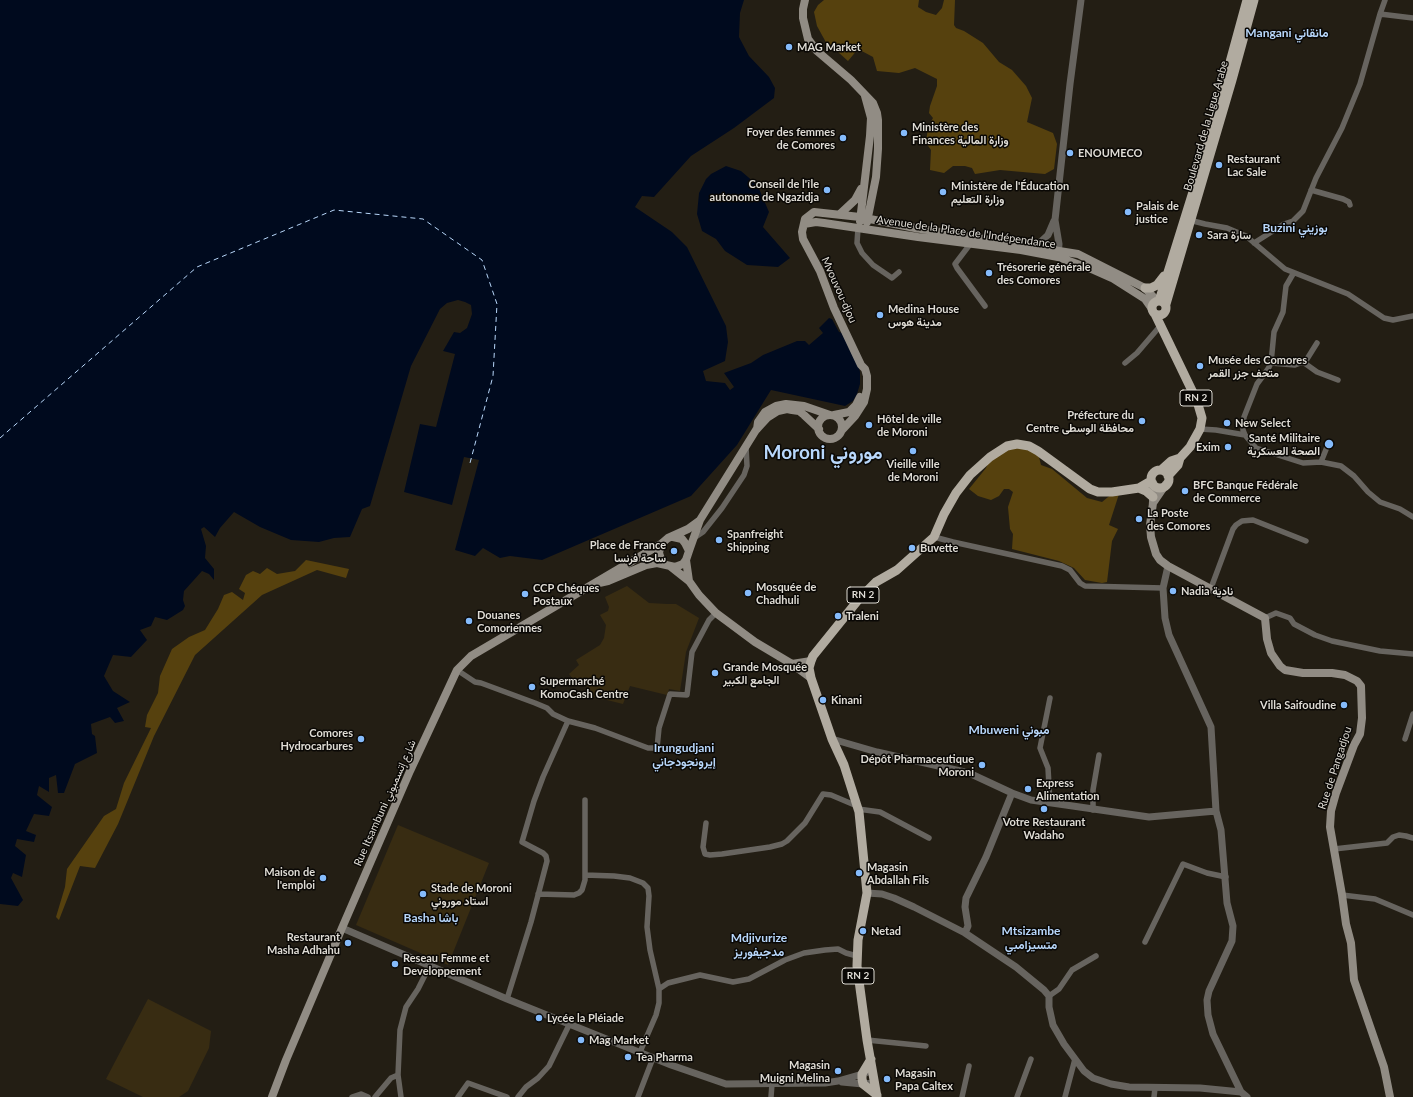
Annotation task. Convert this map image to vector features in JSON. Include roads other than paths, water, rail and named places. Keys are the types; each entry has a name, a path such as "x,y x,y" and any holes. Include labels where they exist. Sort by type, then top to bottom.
{"main road":[{"path":"805,0 803,18 808,39 817,51 851,80 875,107 878,120 878,150 876,177 862,228 820,222 804,224 807,216 814,212 864,218"},
{"name":"Boulevard de la Ligue Arabe","path":"1245,21 1247,0"},
{"name":"Boulevard de la Ligue Arabe","path":"1159,307 1209,151 1245,21 1254,0"},
{"path":"864,218 865,177 871,118 865,95"},
{"path":"840,214 855,200 859,194 865,177"},
{"name":"Avenue de la Place de l'Indépendance","path":"864,218 972,240 1035,250 1078,254 1144,288 1159,307"},
{"name":"Boulevard de la Ligue Arabe","path":"1159,307 1170,262 1188,219"},
{"name":"Mvouvou-djou","path":"804,224 802,232 803,239 820,271 834,308 860,365 864,387 856,405 847,414 832,415"},
{"name":"Avenue de la Place de l'Indépendance","path":"862,228 918,238 972,240"},
{"name":"Avenue de la Place de l'Indépendance","path":"1059,253 1112,278 1145,300 1159,307"},
{"path":"1144,288 1154,287 1159,283 1170,262"},
{"name":"RN 2","path":"1159,307 1161,325 1200,409 1202,418 1200,429 1190,447 1180,458 1178,465 1165,477"},
{"name":"RN 2","path":"1159,307 1167,337"},
{"name":"Mvouvou-djou","path":"842,430 855,416 866,396 868,384 867,376 865,370 860,365"},
{"path":"689,581 686,560 692,539 700,520 756,430 772,414 787,409 799,411 819,429 823,436 830,439 838,436 842,430 842,422 840,419 832,415 786,404 776,406 765,412 758,422 756,430"},
{"path":"819,429 819,422 821,419 832,415"},
{"name":"RN 2","path":"877,1096 858,980 858,940 867,893 857,808 844,764 832,739 811,678 809,668 813,656 859,599 876,582 897,570 934,536 956,493 970,475 990,457 1007,446 1017,444 1029,446 1090,489 1098,492 1139,488 1152,482"},
{"path":"1165,477 1156,471 1152,474 1153,500 1150,525 1151,537 1156,554 1160,560 1168,566 1265,618"},
{"path":"1152,482 1156,486 1160,487 1165,477"},
{"path":"1153,500 1165,477"},
{"path":"1139,488 1146,491 1153,500"},
{"path":"700,520 688,529 664,540 659,548 660,557 668,566 689,581 699,595 716,613 754,642 792,664 811,678"},
{"path":"673,537 682,539 686,543 689,551"},
{"name":"Rue Itsambuni شارع إتسمبوني","path":"272,1097 286,1060 410,771 457,670 471,656 661,544"},
{"path":"668,566 679,566 686,560"},
{"name":"Rue Itsambuni شارع إتسمبوني","path":"594,583 608,581 646,565 657,563 668,566"},
{"name":"Rue de Pangadjou","path":"1265,618 1267,639 1271,653 1280,666 1285,670 1303,674 1332,672 1345,675 1357,681 1361,686 1362,718 1360,734 1346,765 1331,811 1330,827 1346,924 1351,943 1354,980 1384,1067 1390,1097"},
{"path":"792,664 811,661"},
{"path":"863,1084 862,1074 871,1059"},
{"name":"RN 2","path":"863,1084 877,1096"}],"street":[{"path":"1035,250 1048,235 1054,220 1081,0"},
{"path":"1254,243 1284,224 1293,221 1303,211 1316,178 1342,128 1360,84 1385,0"},
{"path":"1380,14 1413,18"},
{"path":"1311,190 1343,199 1349,202 1350,205"},
{"path":"1188,219 1232,230 1246,236 1278,264 1293,274 1309,278 1325,286 1348,294 1384,318 1393,320 1413,316"},
{"path":"1054,220 1059,253"},
{"path":"862,228 857,243 862,253 873,265 892,278 899,272"},
{"path":"972,240 956,264 957,268 985,306"},
{"path":"1293,274 1286,286 1283,312 1274,332 1271,363 1257,384 1246,412 1243,430 1245,435 1256,448 1303,462 1321,462 1341,466 1354,476 1368,492 1380,502 1413,517"},
{"path":"1126,363 1161,325"},
{"path":"1271,363 1295,365 1303,362 1307,359 1317,343"},
{"path":"1303,362 1316,372 1338,380"},
{"path":"1200,429 1245,435"},
{"path":"692,539 703,532 722,508 744,475 747,466 746,447"},
{"path":"1321,462 1327,447"},
{"path":"1211,588 1233,529 1242,521 1253,520 1306,540"},
{"path":"934,536 952,542 1062,566 1070,570 1080,583 1085,586 1163,588"},
{"path":"1168,566 1163,588 1165,618 1169,635 1210,724 1216,811 1221,830 1227,902 1233,926 1232,941 1221,968 1209,991 1207,1000 1208,1015 1213,1034 1244,1095"},
{"path":"457,670 474,682 481,683 535,703 547,708 553,714 568,721 595,728 648,748 657,748 659,728 670,694 688,695 692,652 709,620 716,613"},
{"path":"1265,618 1276,613 1290,618 1294,624 1314,635 1332,641 1380,651 1413,654"},
{"path":"1050,698 1040,748 1048,768 1050,803"},
{"path":"1405,739 1413,714"},
{"path":"507,999 547,861 546,856 543,853 522,842 543,777 568,721"},
{"path":"832,739 877,752 968,773 1031,800 1149,817 1216,811"},
{"path":"1093,810 1093,790 1098,755"},
{"path":"965,933 968,926 965,907 966,898 986,857 1012,793"},
{"path":"706,823 704,847 705,854 722,854 777,846 787,841 805,823 823,794 831,795 857,808 880,812 929,838"},
{"path":"538,894 568,895 579,893 584,886 584,800"},
{"path":"1334,849 1387,843 1393,837 1399,835 1413,838"},
{"path":"1145,942 1183,864 1207,873 1226,877"},
{"path":"585,875 630,878 643,883 648,888 650,896 646,927 659,989 659,1002 656,1015 640,1052"},
{"path":"867,893 882,894 894,898 965,933 1016,967 1044,990 1049,996 1052,1025 1084,1071 1093,1078 1100,1081 1129,1087 1200,1088 1244,1095"},
{"path":"1342,895 1375,899 1413,915"},
{"path":"342,928 507,999 570,1023 653,1058 726,1084 838,1082 863,1084 875,1083"},
{"path":"659,989 668,983 700,975 733,982 749,979 785,960 804,953 838,949 857,956"},
{"path":"1049,996 1059,989 1072,970 1096,956"},
{"path":"402,1097 398,1074 400,1030 406,1006 418,990 430,965"},
{"path":"518,1097 526,1087 538,1078 549,1066 570,1023"},
{"path":"867,1040 926,1046"},
{"path":"638,1097 653,1058"},
{"path":"1065,1097 1075,1059"},
{"path":"1017,1097 1031,1060"},
{"path":"962,1097 969,1066"},
{"path":"838,1082 873,1071"},
{"path":"375,1097 391,1078 398,1074"},
{"path":"458,1097 468,1083 507,1097"},
{"path":"771,1097 772,1084"},
{"path":"1154,1097 1155,1088"},
{"path":"352,1097 361,1094 368,1097"}],"water":[{"path":"0,0 744,0 740,13 739,37 749,56 769,77 775,88 774,98 734,128 691,156 654,197 642,196 635,207 672,232 687,247 726,326 728,342 725,361 703,371 706,381 725,383 730,390 734,387 724,373 751,363 763,355 797,341 805,341 809,345 823,333 819,328 829,318 832,319 839,332 846,334 857,359 860,372 860,384 857,394 853,401 845,406 771,390 737,445 691,496 542,560 510,556 500,558 483,548 475,556 455,550 479,460 464,457 452,505 404,492 420,424 436,427 455,354 443,351 454,332 460,333 467,328 472,314 471,305 465,302 458,300 447,303 440,309 411,366 370,506 362,509 350,537 334,538 319,542 291,540 260,527 234,512 220,528 215,537 204,527 201,529 206,546 205,558 214,569 214,580 209,574 202,571 184,591 183,600 185,606 183,610 167,620 155,617 151,626 140,630 147,640 131,657 113,655 104,676 113,691 130,702 117,708 124,721 115,723 110,717 91,724 92,734 95,736 97,753 75,764 64,793 58,793 56,775 49,778 49,792 39,786 37,795 52,807 49,816 34,814 26,831 36,835 34,842 17,839 15,846 26,855 22,877 13,873 11,878 23,900 18,906 0,904"},
{"path":"726,166 741,171 755,183 760,191 769,212 763,227 790,258 778,267 747,265 725,251 716,239 702,231 697,214 699,193 706,179 711,174"}],"place":[{"name":"MAG Market","path":"789,47"},
{"name":"Ministère des Finances وزارة المالية","path":"904,133"},
{"name":"Foyer des femmes de Comores","path":"843,138"},
{"name":"ENOUMECO","path":"1070,153"},
{"name":"Restaurant Lac Sale","path":"1219,165"},
{"name":"Conseil de l'île autonome de Ngazidja","path":"827,190"},
{"name":"Ministère de l'Éducation وزارة التعليم","path":"943,192"},
{"name":"Palais de justice","path":"1128,212"},
{"name":"Sara سارة","path":"1199,235"},
{"name":"Trésorerie générale des Comores","path":"989,273"},
{"name":"Medina House مدينة هوس","path":"880,315"},
{"name":"Musée des Comores متحف جزر القمر","path":"1200,366"},
{"name":"Préfecture du Centre محافظة الوسطى","path":"1142,421"},
{"name":"New Select","path":"1227,423"},
{"name":"Hôtel de ville de Moroni","path":"869,425"},
{"name":"Santé Militaire الصحة العسكرية","path":"1329,444"},
{"name":"Exim","path":"1228,447"},
{"name":"Vieille ville de Moroni","path":"913,451"},
{"name":"BFC Banque Fédérale de Commerce","path":"1185,491"},
{"name":"La Poste des Comores","path":"1139,519"},
{"name":"Spanfreight Shipping","path":"719,540"},
{"name":"Buvette","path":"912,548"},
{"name":"Place de France ساحة فرنسا","path":"674,551"},
{"name":"Nadia نادية","path":"1173,591"},
{"name":"Mosquée de Chadhuli","path":"748,593"},
{"name":"CCP Chéques Postaux","path":"525,594"},
{"name":"Traleni","path":"838,616"},
{"name":"Douanes Comoriennes","path":"469,621"},
{"name":"Grande Mosquée الجامع الكبير","path":"715,673"},
{"name":"Supermarché KomoCash Centre","path":"532,687"},
{"name":"Kinani","path":"823,700"},
{"name":"Villa Saifoudine","path":"1344,705"},
{"name":"Comores Hydrocarbures","path":"361,739"},
{"name":"Dépôt Pharmaceutique Moroni","path":"982,765"},
{"name":"Express Alimentation","path":"1028,789"},
{"name":"Votre Restaurant Wadaho","path":"1044,809"},
{"name":"Magasin Abdallah Fils","path":"859,873"},
{"name":"Maison de l'emploi","path":"323,878"},
{"name":"Stade de Moroni استاد موروني","path":"423,894"},
{"name":"Netad","path":"863,931"},
{"name":"Restaurant Masha Adhahu","path":"348,943"},
{"name":"Reseau Femme et Developpement","path":"395,964"},
{"name":"Lycée la Pléiade","path":"539,1018"},
{"name":"Mag Market","path":"581,1040"},
{"name":"Tea Pharma","path":"628,1057"},
{"name":"Magasin Muigni Melina","path":"838,1071"},
{"name":"Magasin Papa Caltex","path":"887,1079"}],"district":[{"name":"Mangani مانقاني","path":"1287,33"},
{"name":"Buzini بوزيني","path":"1295,228"},
{"name":"Moroni موروني","path":"823,453"},
{"name":"Mbuweni مبوني","path":"1009,730"},
{"name":"Irungudjani إيرونجودجاني","path":"684,755"},
{"name":"Basha باشا","path":"431,918"},
{"name":"Mtsizambe متسيزامبي","path":"1031,938"},
{"name":"Mdjivurize مدجيفوريز","path":"759,945"}]}
